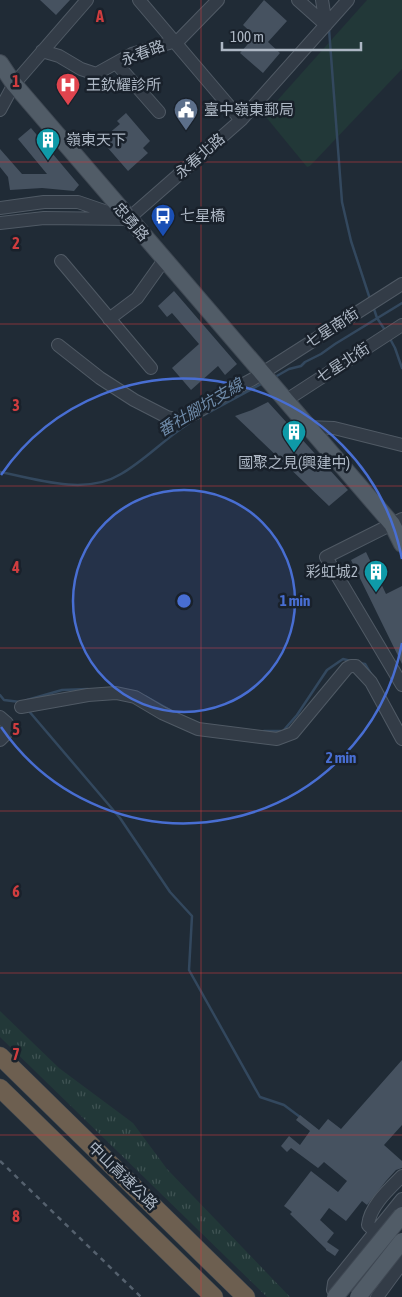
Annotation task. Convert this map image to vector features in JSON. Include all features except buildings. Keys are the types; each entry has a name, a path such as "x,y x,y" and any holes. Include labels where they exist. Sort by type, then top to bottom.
{"highway":[{"name":"中山高速公路","path":"0,1056 246,1297"},
{"name":"中山高速公路","path":"0,1088 214,1297"},
{"path":"117,1203 208,1297"},
{"path":"196,1246 254,1297"}],"main road":[{"name":"忠勇路","path":"0,63 14,84 264,376"},
{"path":"264,376 307,427 397,522 402,544"},
{"path":"337,1297 402,1215"},
{"path":"358,1297 402,1242"}],"street":[{"path":"0,110 14,84 87,0"},
{"path":"138,0 241,120"},
{"name":"永春路","path":"42,50 59,56 81,69 96,74 144,49 179,40 218,0"},
{"path":"298,0 326,25"},
{"path":"322,0 326,25"},
{"name":"永春北路","path":"128,219 241,120 348,0"},
{"path":"116,64 158,112"},
{"path":"0,208 44,202 78,202 128,219"},
{"path":"0,223 44,218 128,219"},
{"path":"109,319 138,298 164,260"},
{"path":"61,261 152,368"},
{"name":"七星南街","path":"58,345 100,378 134,400 167,417 181,420 196,413 222,396 264,376 402,284"},
{"name":"七星北街","path":"282,397 402,325"},
{"path":"307,427 334,428 402,445"},
{"path":"397,522 326,557 402,685"},
{"path":"21,707 88,695 116,694 135,697 162,713 198,729 277,739 293,733 347,668 356,666 371,682 402,739"},
{"path":"0,717 7,723 5,736 0,740"},
{"path":"402,1176 377,1204 369,1218 372,1228 402,1256"},
{"path":"337,1297 333,1290 334,1283 372,1228 402,1199"},
{"path":"378,1297 402,1263"}],"green space":[{"path":"367,0 402,0 402,69 307,167 266,117 267,112"},
{"path":"0,1011 59,1068 133,1123 167,1169 290,1297 267,1297 0,1037"}],"waterway":[{"path":"329,29 342,202 351,241 370,299"},
{"name":"番社腳坑支線","path":"275,377 289,369 301,366 402,303"},
{"name":"番社腳坑支線","path":"373,306 377,318 385,330"},
{"path":"389,337 402,368"},
{"name":"番社腳坑支線","path":"204,415 263,383"},
{"name":"番社腳坑支線","path":"0,472 61,484 77,485 107,481 130,468 193,421"},
{"path":"264,731 283,731 297,715 327,670 343,659 351,661"},
{"path":"359,663 365,664 371,674"},
{"path":"27,700 62,690 88,689"},
{"path":"0,695 4,700 20,702"},
{"path":"145,696 170,710"},
{"path":"28,710 120,818 170,892 192,916 189,970 260,1097 284,1105 300,1117"}],"railway":[{"path":"0,1161 141,1297"}],"place":[{"name":"王欽耀診所","path":"68,106"},
{"name":"臺中嶺東郵局","path":"186,131"},
{"name":"嶺東天下","path":"48,161"},
{"name":"七星橋","path":"163,237"},
{"name":"國聚之見(興建中)","path":"294,453"},
{"name":"彩虹城2","path":"376,593"}]}
